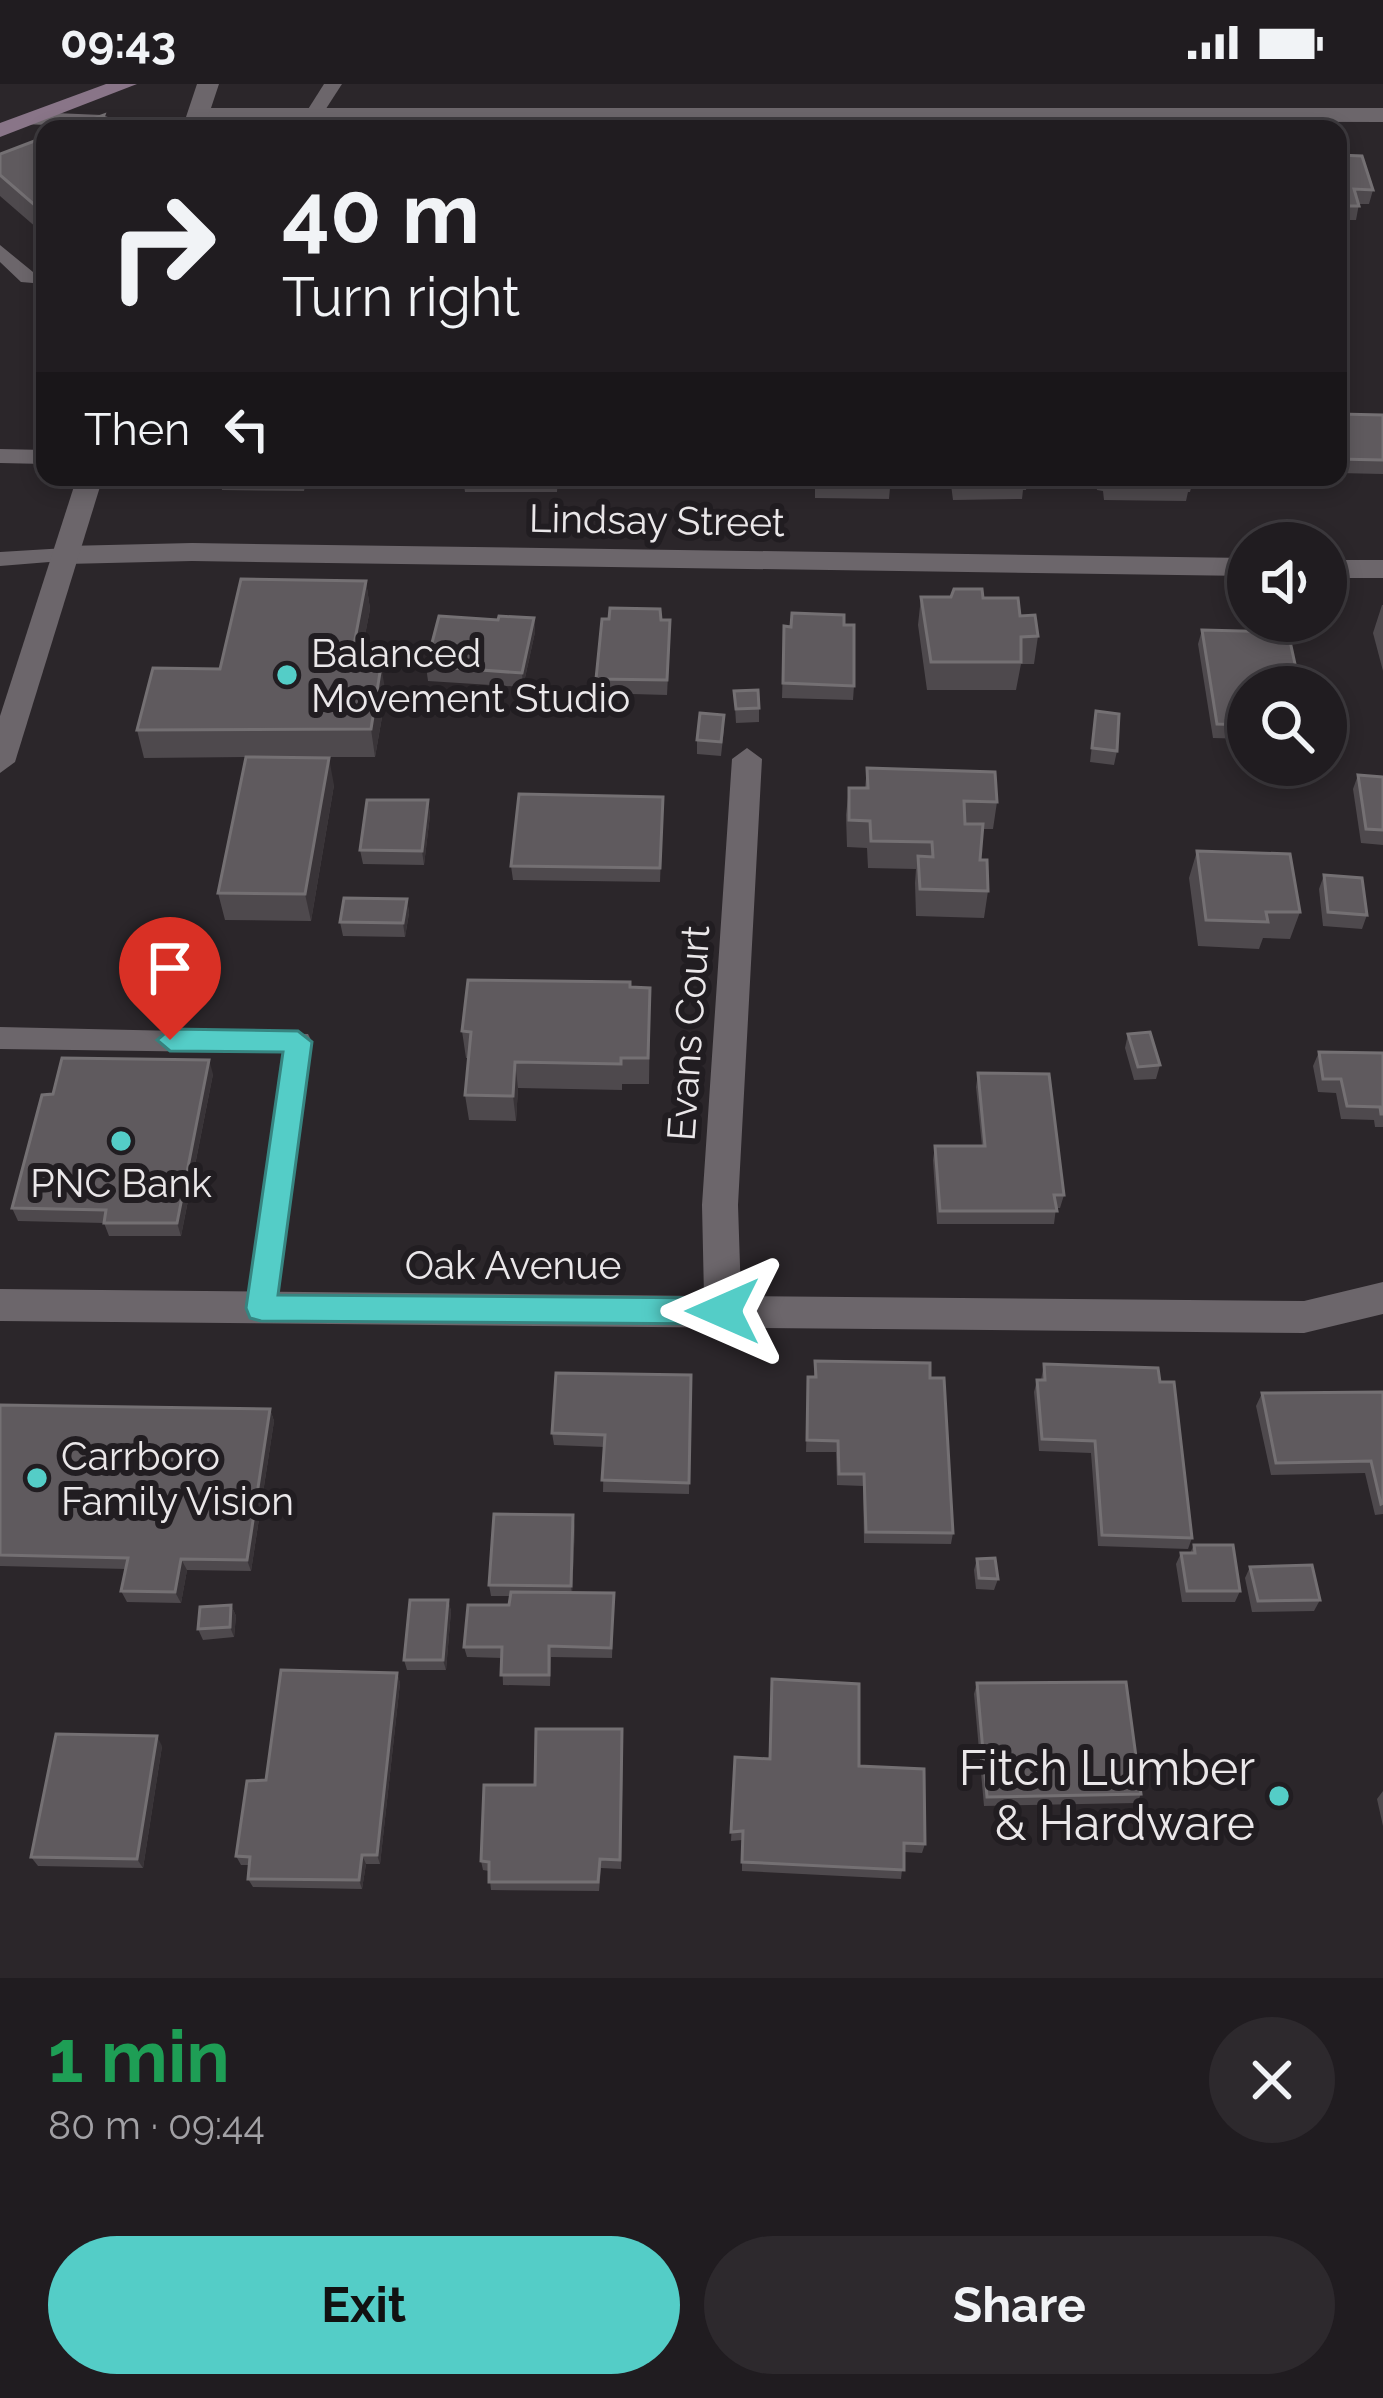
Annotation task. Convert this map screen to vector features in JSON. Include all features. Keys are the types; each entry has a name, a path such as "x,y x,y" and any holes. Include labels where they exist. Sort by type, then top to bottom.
{"main road":[{"path":"0,130 126,84"}],"street":[{"path":"197,120 208,84"},
{"path":"230,120 314,115 1383,116"},
{"path":"31,118 66,120"},
{"path":"0,762 87,486"},
{"name":"Lindsay Street","path":"66,555 172,551 1227,567"},
{"path":"1347,568 1383,569"},
{"name":"Evans Court","path":"723,1311 720,1204 747,760"},
{"name":"Oak Avenue","path":"0,1305 1304,1317 1383,1298"}],"lane":[{"path":"314,115 333,84"},
{"path":"0,250 28,278 36,278"},
{"path":"0,456 36,458"},
{"path":"0,559 66,555"},
{"path":"0,1038 298,1042 261,1308"}],"building":[{"path":"36,140 36,206 0,175 0,154"},
{"path":"1347,155 1362,156 1373,190 1354,189 1359,206 1347,206"},
{"path":"1347,414 1383,415 1383,460 1347,459"},
{"path":"241,579 366,581 350,666 381,666 371,729 137,730 153,668 220,669"},
{"path":"954,589 982,589 983,598 1018,598 1020,616 1035,615 1038,636 1021,637 1021,662 931,662 921,597 951,597"},
{"path":"610,608 660,609 661,620 670,620 667,680 596,679 602,619 609,619"},
{"path":"792,613 844,615 844,625 854,625 854,686 783,683 784,626 791,627"},
{"path":"439,616 534,618 522,673 426,666"},
{"path":"1202,630 1227,631 1227,642 1290,642 1295,666 1227,666 1227,724 1217,724"},
{"path":"758,690 759,708 736,709 734,691"},
{"path":"1096,711 1119,714 1117,751 1092,748"},
{"path":"700,713 724,715 721,742 697,740"},
{"path":"246,757 329,758 305,894 218,893"},
{"path":"867,768 995,772 997,802 964,801 965,824 983,824 980,860 987,860 988,891 920,889 918,856 933,857 932,842 871,841 870,821 849,820 849,788 868,788"},
{"path":"1358,775 1383,777 1383,830 1366,829"},
{"path":"519,794 663,797 660,868 511,866"},
{"path":"367,800 428,800 422,851 360,850"},
{"path":"1197,851 1290,854 1300,912 1266,912 1268,922 1206,920"},
{"path":"1324,875 1362,878 1367,915 1328,912"},
{"path":"344,898 407,899 403,923 340,922"},
{"path":"468,980 630,982 630,987 650,988 648,1058 621,1058 621,1064 515,1062 513,1096 465,1095 471,1032 462,1031"},
{"path":"1150,1032 1160,1065 1138,1067 1128,1034"},
{"path":"1319,1052 1383,1053 1383,1114 1380,1107 1347,1106 1341,1079 1323,1079"},
{"path":"62,1058 209,1060 177,1223 104,1223 106,1210 12,1208 42,1095 53,1094"},
{"path":"978,1073 1049,1074 1064,1195 1054,1195 1057,1211 940,1211 935,1146 985,1146"},
{"path":"815,1361 930,1363 930,1378 944,1378 953,1533 866,1532 864,1474 839,1474 838,1441 807,1440 808,1377 816,1377"},
{"path":"1044,1364 1158,1368 1160,1382 1174,1382 1192,1538 1102,1535 1095,1441 1042,1439 1037,1380 1045,1380"},
{"path":"556,1373 691,1375 689,1483 602,1480 605,1435 552,1433"},
{"path":"1383,1392 1383,1503 1371,1461 1276,1463 1262,1393"},
{"path":"0,1405 270,1409 247,1560 181,1559 175,1592 121,1591 128,1558 0,1555"},
{"path":"494,1514 573,1515 571,1586 489,1585"},
{"path":"1194,1545 1233,1545 1240,1591 1187,1591 1181,1553 1195,1553"},
{"path":"995,1558 998,1579 979,1578 977,1559"},
{"path":"1312,1565 1320,1600 1258,1601 1250,1567"},
{"path":"511,1592 614,1593 611,1648 549,1646 549,1675 501,1675 502,1647 464,1647 468,1605 509,1605"},
{"path":"410,1600 448,1600 443,1660 404,1660"},
{"path":"231,1605 230,1627 198,1629 200,1607"},
{"path":"281,1670 397,1673 377,1855 362,1855 359,1880 248,1879 250,1857 236,1856 247,1781 266,1780"},
{"path":"772,1679 859,1684 859,1766 924,1769 925,1844 904,1843 904,1870 742,1862 743,1831 731,1832 735,1757 770,1759"},
{"path":"1126,1682 1141,1794 987,1797 977,1683"},
{"path":"536,1729 622,1729 620,1860 600,1859 598,1882 489,1882 489,1862 481,1861 484,1785 535,1785"},
{"path":"56,1734 157,1736 137,1859 31,1857"}],"place":[{"name":"Balanced Movement Studio","path":"287,675"},
{"name":"PNC Bank","path":"121,1141"},
{"name":"Carrboro Family Vision","path":"37,1478"},
{"name":"Fitch Lumber & Hardware","path":"1279,1796"}],"route":[{"path":"170,1040 298,1042 261,1308 723,1311"}]}
